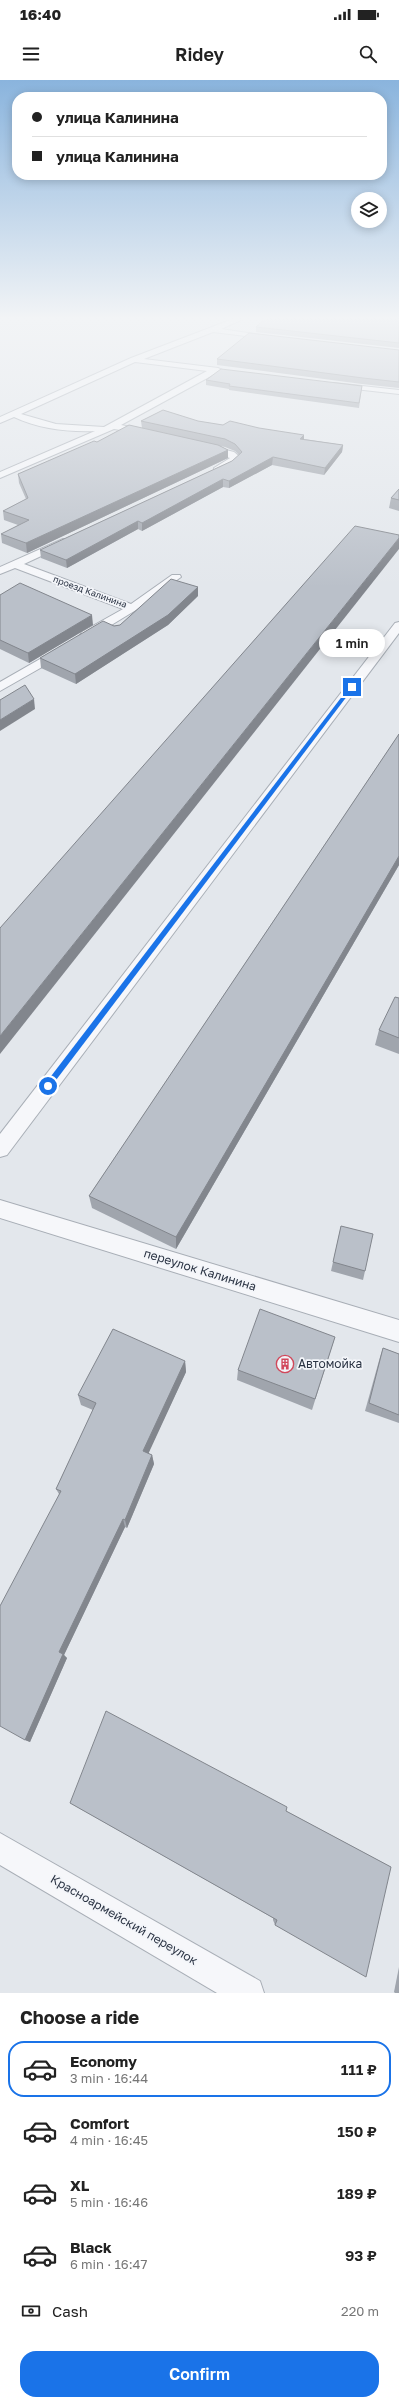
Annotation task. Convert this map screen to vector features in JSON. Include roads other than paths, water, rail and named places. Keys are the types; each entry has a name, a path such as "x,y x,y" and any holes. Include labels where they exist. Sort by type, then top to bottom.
{"street":[{"path":"0,420 27,408"},
{"path":"0,475 113,426 145,408"},
{"path":"14,414 28,421 62,428 113,426 157,436"},
{"path":"193,445 221,450 232,454 236,458 228,465 206,475"},
{"path":"0,571 72,538"},
{"name":"проезд Калинина","path":"15,564 132,608"},
{"path":"132,608 176,577"},
{"name":"проезд Калинина","path":"0,687 132,608"},
{"path":"0,1149 399,625"},
{"name":"переулок Калинина","path":"0,1209 399,1331"},
{"name":"Красноармейский переулок","path":"0,1848 248,1993"}],"place":[{"name":"Автомойка","path":"285,1364"}]}
